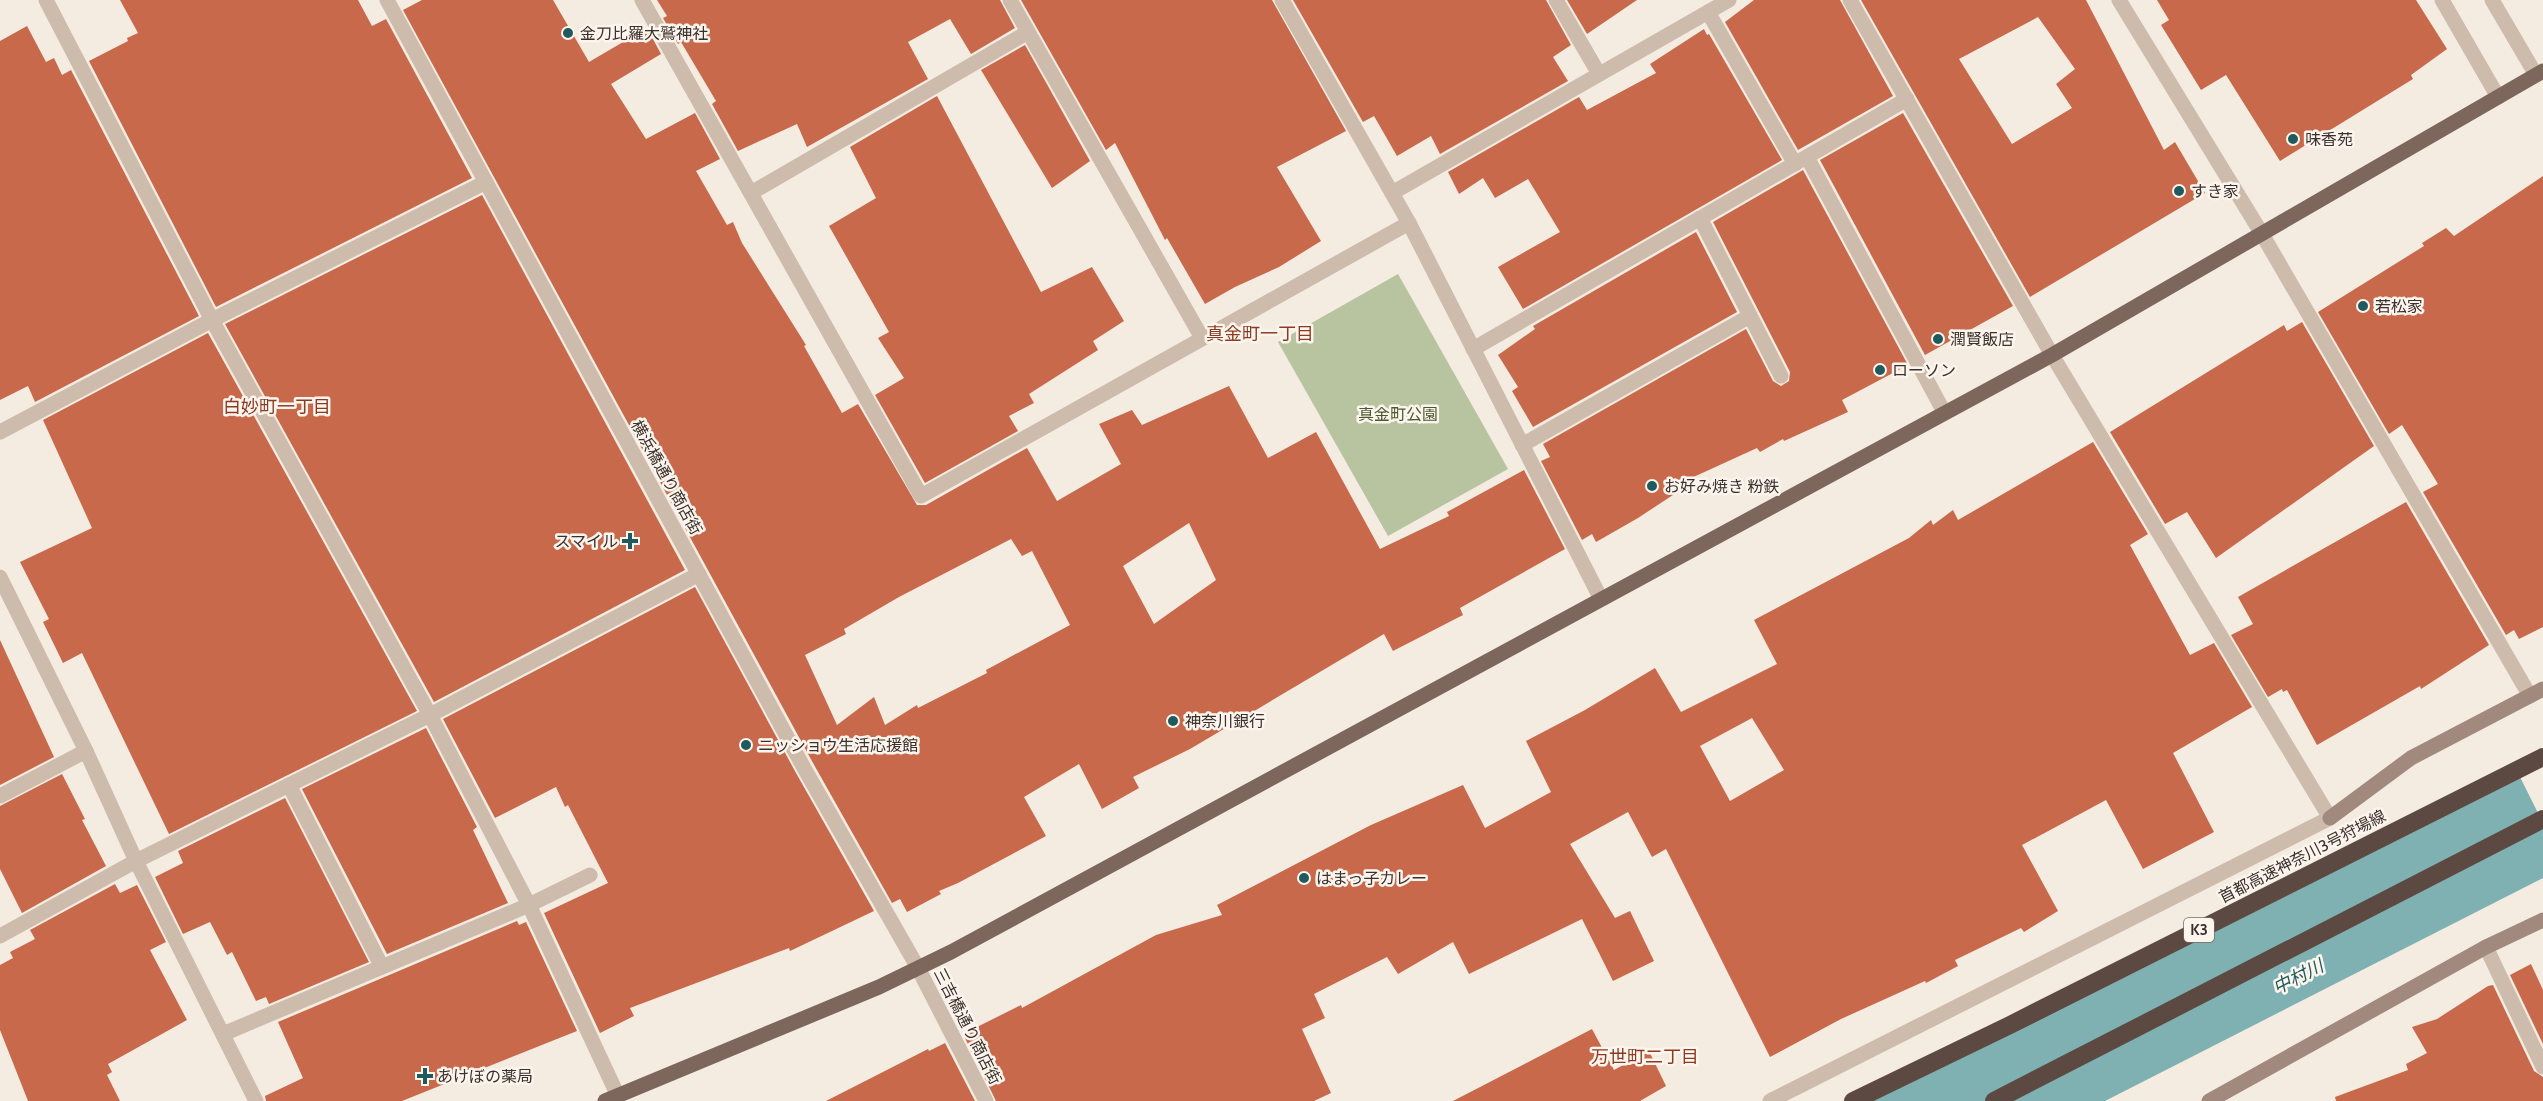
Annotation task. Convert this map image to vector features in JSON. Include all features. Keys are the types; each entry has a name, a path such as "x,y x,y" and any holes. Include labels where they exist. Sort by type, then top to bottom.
{"highway":[{"name":"首都高速神奈川3号狩場線","path":"1853,1101 2020,1020 2543,757"},
{"path":"1994,1101 2543,819"}],"main road":[{"path":"611,1099 879,987 918,968 2052,355 2539,73"}],"street":[{"path":"46,0 212,320 430,715 529,905 611,1099"},
{"name":"横浜橋通り商店街","path":"387,0 804,768 918,968"},
{"path":"642,0 921,496 1408,223"},
{"path":"1010,0 1202,338"},
{"path":"1282,0 1408,223 1601,599"},
{"path":"1556,0 1599,74"},
{"path":"1392,193 1729,0"},
{"path":"1850,0 2052,355 2330,818"},
{"path":"1770,1101 2330,818 2410,758 2536,693 2262,234 2119,0"},
{"path":"2442,0 2498,97"},
{"path":"2492,0 2539,73"},
{"path":"1708,12 1801,160 1944,412"},
{"path":"751,193 1028,32"},
{"path":"1473,349 1906,99"},
{"path":"0,432 212,320 486,182"},
{"path":"1700,218 1780,376"},
{"path":"1522,445 1750,316"},
{"path":"0,936 136,861 430,715 699,574"},
{"path":"0,577 86,751 136,861 224,1034 255,1101"},
{"path":"0,796 86,751"},
{"path":"289,785 382,967"},
{"path":"224,1034 529,905 590,875"},
{"path":"2209,1101 2486,947 2543,920"},
{"path":"2486,947 2543,1067"},
{"name":"三吉橋通り商店街","path":"918,968 986,1101"}],"green space":[{"name":"真金町公園","path":"1398,274 1508,469 1388,536 1278,342"}],"water":[{"name":"中村川","path":"2543,756 2543,878 2105,1101 1849,1101"}],"pier":[{"path":"2543,753 2543,823 2515,767"}],"building":[{"path":"120,0 358,0 372,26 386,19 472,178 216,307 89,61 128,41 127,38 138,33"},
{"path":"422,0 553,0 589,62 647,28 661,54 611,84 646,139 695,113 720,159 696,171 727,225 733,222 742,243 806,345 804,346 842,413 858,404 917,505 926,505 1027,448 1057,501 1121,464 1099,424 1132,410 1142,425 1229,386 1268,458 1316,432 1380,549 1449,516 1447,512 1524,470 1565,549 1460,608 1463,615 1393,651 1384,634 1190,749 1133,777 1139,788 1102,809 1079,764 1024,797 1046,836 939,891 941,894 907,912 900,899 892,903 813,763 403,10","holes":["1189,523 1216,580 1154,624 1123,566","1011,539 1022,556 1032,551 1070,625 986,670 987,673 918,708 917,705 885,725 874,697 837,725 805,655 846,634 844,629 899,597"]},
{"path":"657,0 1000,0 1015,28 971,54 950,19 908,42 928,79 807,147 797,124 738,151 712,104 716,101 681,42 678,44 663,18 667,16"},
{"path":"1021,0 1272,0 1346,131 1277,167 1321,241 1279,267 1205,304 1167,238 1165,240 1115,143 1106,150"},
{"path":"1293,0 1546,0 1571,45 1553,57 1568,81 1440,154 1431,136 1397,156 1374,116 1363,122"},
{"path":"1567,0 1637,0 1587,34"},
{"path":"1754,0 1840,0 1893,96 1798,150 1725,22"},
{"path":"1861,0 2086,0 2164,150 2175,142 2205,193 2030,297","holes":["2038,17 2075,69 2056,84 2072,108 2012,144 1959,59"]},
{"path":"2157,0 2416,0 2447,49 2411,75 2413,79 2280,161 2226,75 2201,90 2161,25 2169,20"},
{"path":"27,26 46,62 54,58 62,75 71,70 199,316 35,402 28,386 0,400 0,41"},
{"path":"1704,29 1782,160 1523,309 1498,267 1560,232 1528,179 1495,198 1483,178 1459,194 1448,172 1579,97 1587,110 1656,73 1650,64"},
{"path":"1025,45 1090,161 1052,188 981,70"},
{"path":"937,96 1041,292 1092,267 1124,321 1093,341 1098,350 1029,394 1034,403 1009,416 1018,431 925,483 875,395 904,378 878,338 889,332 829,226 876,198 850,147"},
{"path":"1903,113 2013,306 1925,355 1820,160"},
{"path":"1803,170 1908,365 1842,400 1848,412 1784,441 1783,439 1760,452 1757,448 1676,485 1679,491 1638,518 1596,542 1592,534 1582,540 1541,461 1550,457 1543,444 1746,329 1773,381 1781,386 1789,381 1790,372 1713,222"},
{"path":"2543,176 2543,627 2519,639 2514,630 2506,635 2423,492 2438,484 2402,425 2389,434 2318,312 2424,246 2422,243 2446,228 2454,236"},
{"path":"482,195 685,570 434,702 225,324"},
{"path":"1696,232 1737,312 1533,427 1512,391 1518,387 1498,355 1535,329 1533,326"},
{"path":"2302,322 2374,446 2216,558 2187,512 2165,524 2110,432 2284,325 2287,331"},
{"path":"208,333 417,711 169,834 82,653 63,663 43,622 49,619 20,562 92,528 43,420"},
{"path":"2093,442 2148,534 2130,545 2190,655 2214,643 2252,707 2173,753 2214,832 2143,869 2106,800 2022,845 2058,911 2024,932 2021,928 1955,960 1958,966 1926,983 1925,981 1841,1019 1770,1057 1666,849 1652,857 1628,812 1570,844 1615,918 1630,911 1654,961 1613,981 1582,919 1469,974 1453,942 1398,974 1387,957 1314,994 1325,1018 1302,1029 1331,1093 1314,1101 996,1101 963,1034 1021,1005 1022,1008 1156,935 1222,915 1217,905 1371,825 1463,785 1485,828 1551,792 1526,741 1585,710 1655,668 1681,712 1777,664 1754,620 1909,538 1931,520 1933,525 1953,510 1958,520","holes":["1752,718 1784,770 1730,801 1700,746"]},
{"path":"2406,502 2489,645 2421,689 2420,686 2317,745 2287,690 2283,692 2282,689 2268,697 2231,635 2253,624 2238,597"},
{"path":"695,587 874,911 790,951 789,948 630,1008 634,1016 600,1033 544,913 608,883 568,805 565,807 556,787 495,818 443,719"},
{"path":"0,640 54,757 0,785"},
{"path":"426,728 477,827 473,830 508,903 387,954 302,789"},
{"path":"62,774 85,819 82,820 106,866 22,913 0,869 0,806"},
{"path":"285,798 369,962 269,1004 266,997 256,1001 232,952 227,955 210,922 183,934 155,877 183,863 178,851"},
{"path":"115,884 120,893 137,885 166,942 150,950 187,1020 108,1064 112,1072 107,1075 120,1101 28,1101 0,1030 0,965 13,958 10,952 35,939 30,930"},
{"path":"517,921 519,925 526,922 577,1031 402,1101 266,1101 265,1096 303,1078 278,1022"},
{"path":"2531,964 2543,990 2543,1044 2510,975"},
{"path":"2493,985 2534,1071 2543,1077 2543,1101 2336,1101 2335,1097 2408,1070 2406,1064 2427,1053 2412,1027 2437,1019"},
{"path":"1592,1029 1614,1070 1649,1051 1666,1086 1640,1101 1453,1101"},
{"path":"945,1043 975,1101 826,1101 928,1049 929,1051"}],"place":[{"name":"金刀比羅大鷲神社","path":"568,33"},
{"name":"味香苑","path":"2293,139"},
{"name":"すき家","path":"2179,191"},
{"name":"若松家","path":"2363,306"},
{"name":"潤賢飯店","path":"1938,339"},
{"name":"ローソン","path":"1880,370"},
{"name":"お好み焼き 粉鉄","path":"1652,486"},
{"name":"スマイル","path":"630,541"},
{"name":"神奈川銀行","path":"1173,721"},
{"name":"ニッショウ生活応援館","path":"746,745"},
{"name":"はまっ子カレー","path":"1304,878"},
{"name":"あけぼの薬局","path":"425,1076"}],"district":[{"name":"真金町一丁目","path":"1260,334"},
{"name":"白妙町一丁目","path":"277,407"},
{"name":"万世町二丁目","path":"1645,1057"}]}
